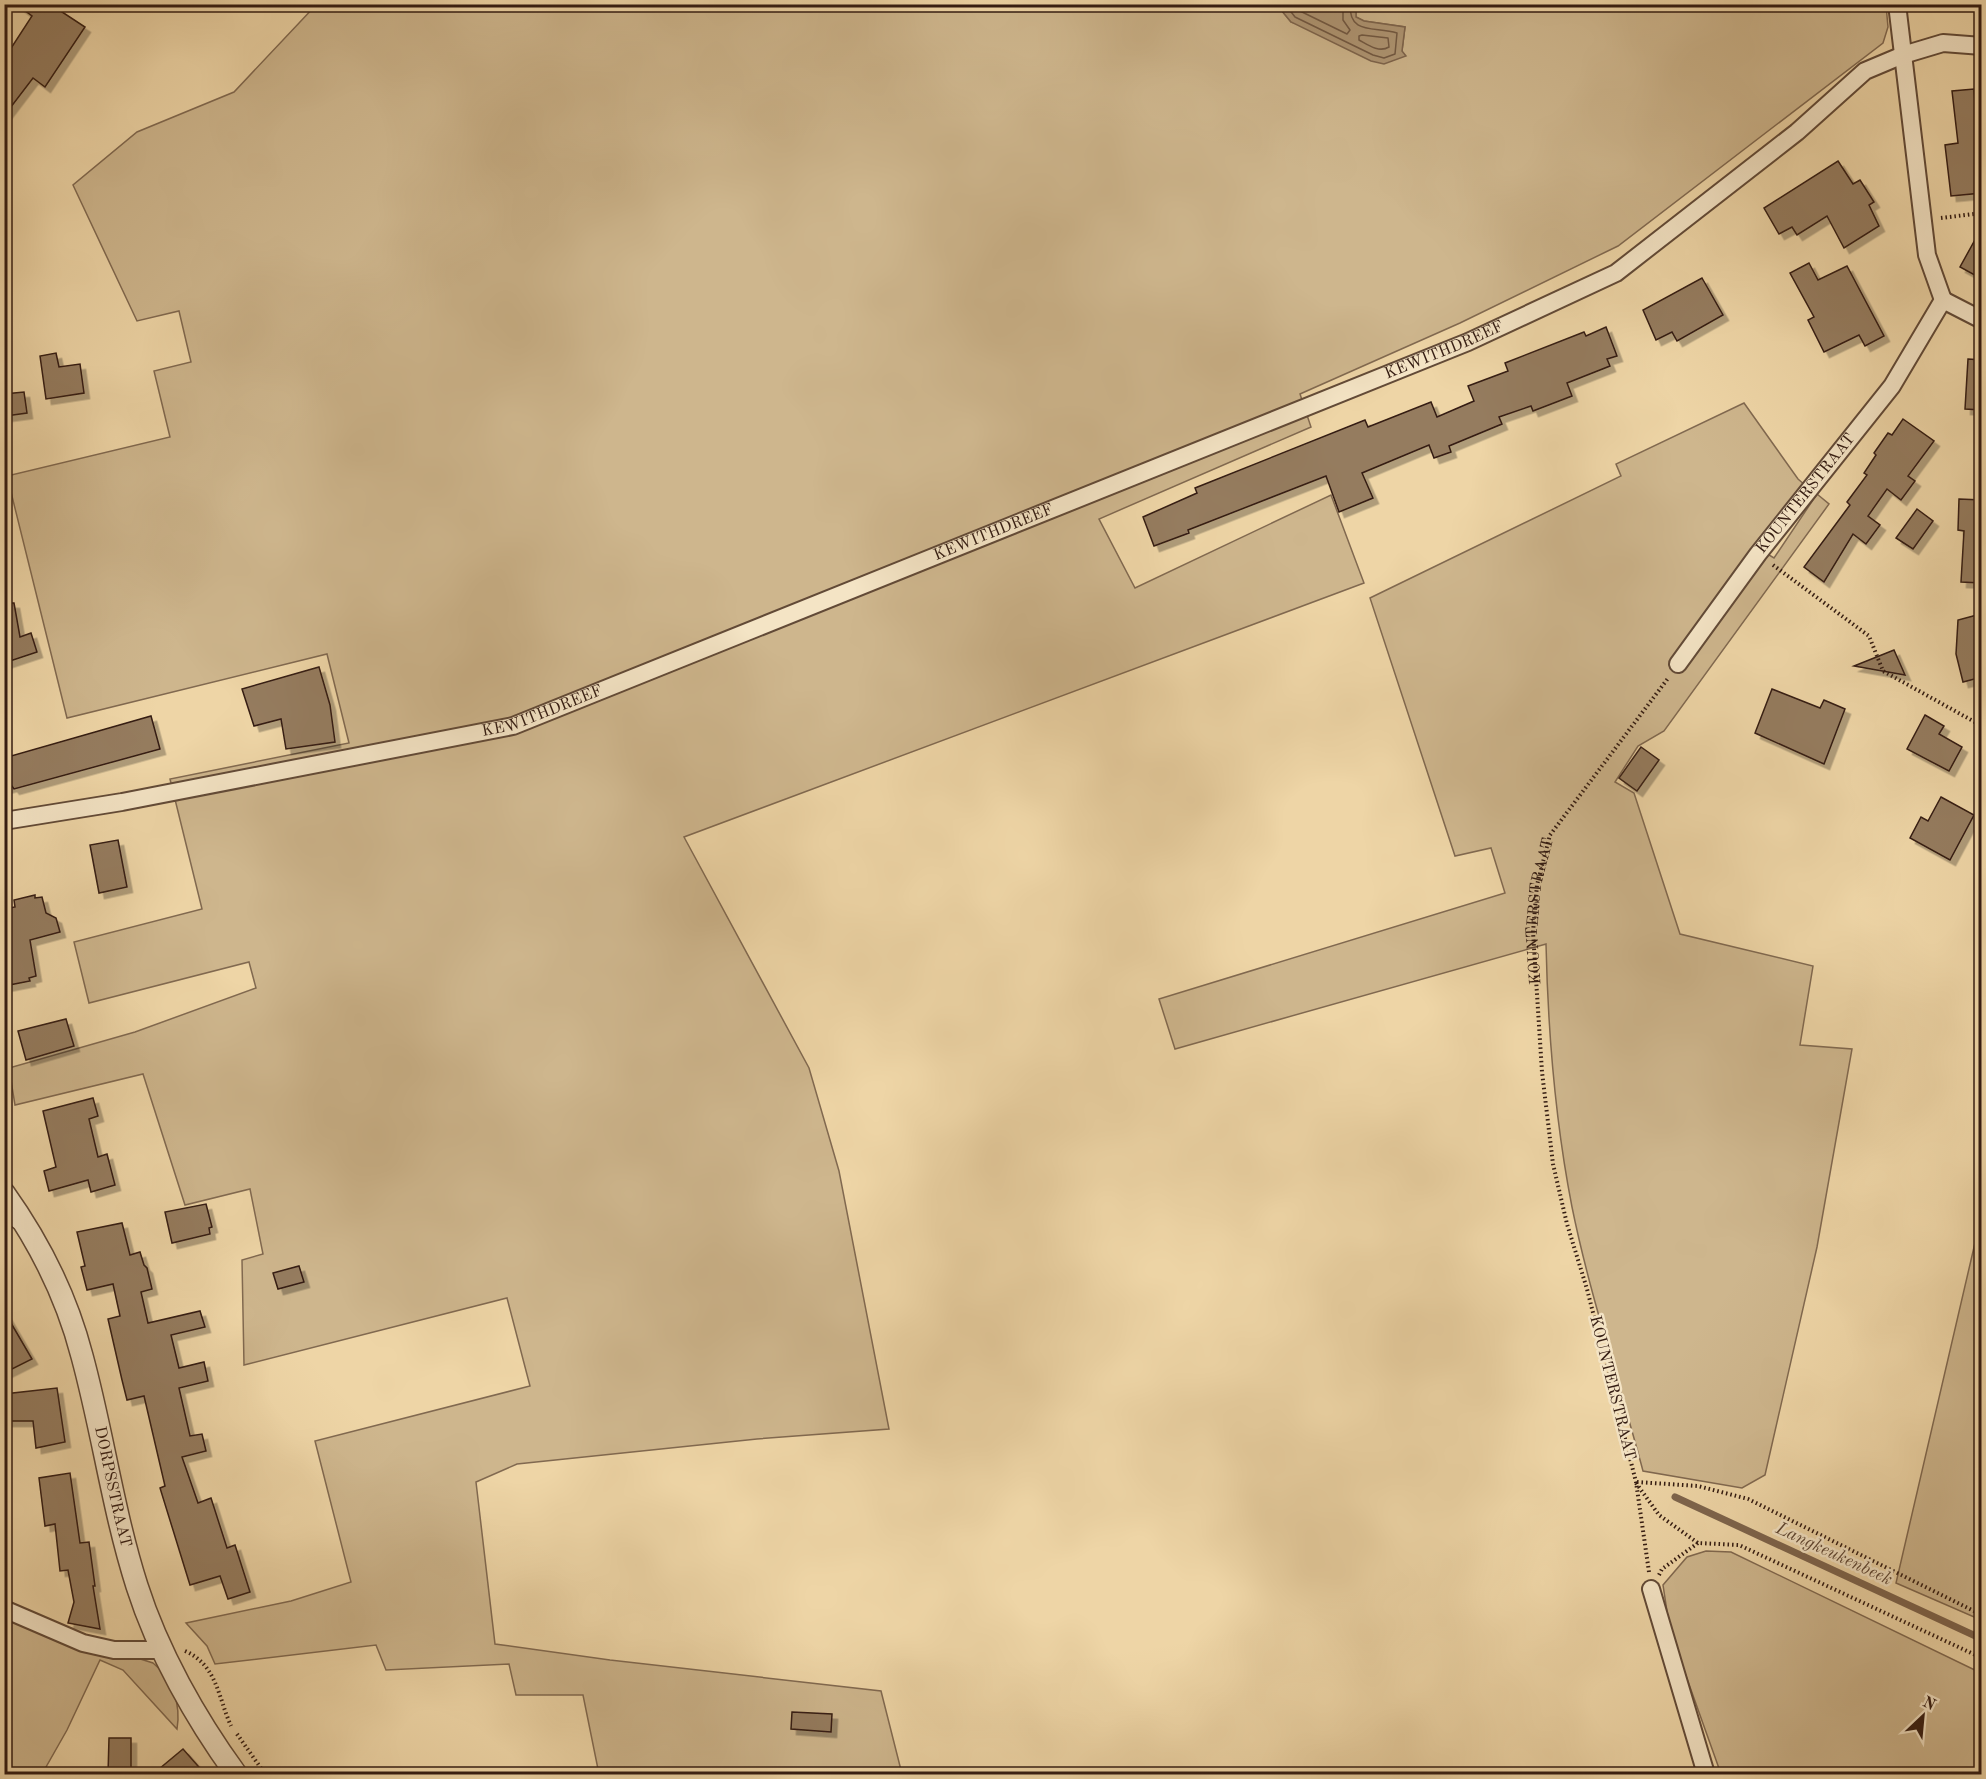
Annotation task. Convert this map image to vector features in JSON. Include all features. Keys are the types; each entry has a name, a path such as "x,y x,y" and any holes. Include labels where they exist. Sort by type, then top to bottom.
{"street":[{"path":"1897,4 1927,255 1943,300 1982,320"},
{"name":"KEWITHDREEF","path":"4,822 122,802 513,726 1434,355 1616,273 1797,132 1865,71 1903,55 1943,43 1982,46"},
{"name":"KOUNTERSTRAAT","path":"1678,664 1758,554 1892,386 1943,300"},
{"name":"DORPSSTRAAT","path":"4,1193 31,1235 60,1291 82,1356 121,1531 137,1588 164,1650 190,1701 236,1774"},
{"path":"1651,1589 1706,1774"},
{"path":"4,1609 83,1642 114,1650 164,1650"}],"lane":[{"path":"4,1216 31,1235"}],"path":[{"path":"1923,221 1982,213"},
{"path":"1758,554 1869,636 1883,671 1982,726"},
{"name":"KOUNTERSTRAAT","path":"1651,1589 1636,1482 1553,1164 1542,1072 1533,932 1537,885 1550,836 1678,664"},
{"path":"1636,1482 1659,1515 1698,1543 1739,1545 1982,1658"},
{"path":"1636,1482 1698,1486 1748,1499 1982,1615"},
{"path":"1651,1589 1662,1569 1698,1543"},
{"path":"164,1650 178,1648 199,1657 213,1677 230,1725 265,1774"}],"shaded area":[{"path":"1187,4 1189,7 1188,5 1277,5 1291,22 1402,51 1405,27 1364,21 1356,17 1356,5 1886,5 1888,27 1883,43 1618,246 1460,323 1300,394 1311,427 1099,519 1135,588 1331,495 1364,583 684,837 809,1068 839,1171 889,1429 757,1439 517,1464 476,1482 495,1644 610,1660 881,1691 902,1774 599,1774 583,1695 516,1695 509,1664 386,1670 376,1645 215,1664 207,1646 186,1623 291,1601 351,1582 315,1441 530,1386 507,1298 244,1365 242,1260 263,1254 250,1189 185,1205 143,1074 15,1105 9,1068 135,1032 256,988 249,962 89,1003 74,942 202,909 170,779 349,743 327,654 67,718 7,476 170,437 154,371 191,362 179,311 137,321 73,185 137,132 234,92 316,5"},
{"path":"1744,403 1798,479 1805,485 1759,549 1774,558 1817,494 1829,504 1664,731 1638,746 1615,782 1634,793 1680,934 1813,966 1800,1045 1852,1049 1817,1247 1765,1475 1742,1488 1643,1471 1596,1307 1572,1207 1553,1076 1546,944 1175,1049 1159,999 1505,893 1491,848 1455,856 1370,598 1621,476 1616,464"},
{"path":"1981,1217 1982,1620 1896,1583"},
{"path":"1706,1551 1731,1552 1981,1673 1981,1774 1721,1774 1670,1631 1663,1585 1687,1557"},
{"path":"4,1616 153,1663 166,1677 174,1693 178,1711 177,1729 123,1670 100,1660 67,1730 42,1774 5,1774"}],"water":[{"path":"1277,5 1356,5 1356,17 1364,21 1405,27 1402,51 1406,56 1384,64 1371,61 1291,22"}],"building":[{"path":"16,4 50,4 85,27 45,87 33,78 4,116 4,59 32,16"},
{"path":"1974,89 1975,102 1982,101 1982,193 1951,196 1945,145 1958,143 1952,91"},
{"path":"1838,161 1853,184 1860,180 1874,202 1869,205 1879,226 1844,248 1827,216 1797,235 1792,227 1779,234 1764,208"},
{"path":"1982,227 1982,279 1960,267"},
{"path":"1809,263 1818,280 1847,266 1884,336 1865,346 1859,335 1824,352 1808,320 1814,317 1790,273"},
{"path":"1702,278 1723,315 1677,341 1672,332 1656,340 1643,310"},
{"path":"1606,327 1617,356 1607,359 1610,366 1567,383 1572,396 1533,411 1531,406 1499,417 1502,424 1449,446 1451,452 1434,458 1429,445 1362,473 1373,498 1339,512 1326,476 1188,530 1189,533 1154,546 1143,517 1197,493 1195,488 1365,420 1368,427 1431,402 1437,417 1474,401 1468,386 1508,371 1505,363 1584,332 1586,336"},
{"path":"56,353 59,367 80,364 84,393 46,399 40,356"},
{"path":"1968,359 1982,360 1982,410 1965,409"},
{"path":"24,392 27,413 6,416 4,394"},
{"path":"1903,419 1934,441 1908,476 1915,481 1901,500 1887,489 1868,516 1880,525 1866,544 1853,534 1824,582 1804,567 1850,505 1847,502 1867,475 1864,473 1876,455 1874,453 1888,433 1892,435"},
{"path":"1959,499 1982,500 1982,583 1961,582 1964,531 1958,530"},
{"path":"1917,509 1933,521 1913,549 1896,538"},
{"path":"4,603 14,603 20,637 31,633 37,652 4,663"},
{"path":"1977,615 1982,635 1982,677 1963,682 1956,654 1958,620"},
{"path":"1894,650 1905,675 1854,666"},
{"path":"319,667 330,705 335,742 286,749 281,719 254,726 242,689"},
{"path":"1772,689 1820,708 1824,700 1845,709 1824,764 1755,733"},
{"path":"1925,715 1944,726 1939,734 1962,747 1949,771 1907,749"},
{"path":"151,716 160,749 14,789 12,786 4,788 4,758"},
{"path":"1641,747 1659,760 1637,791 1619,778"},
{"path":"1941,797 1974,815 1950,860 1910,838 1921,817 1928,821"},
{"path":"118,840 127,887 99,893 90,845"},
{"path":"35,895 35,898 42,897 46,913 56,918 60,932 30,940 36,976 29,978 30,981 4,986 4,909 15,907 14,900"},
{"path":"66,1019 74,1046 26,1060 18,1031"},
{"path":"93,1098 98,1116 89,1119 98,1157 107,1154 115,1185 91,1192 88,1180 49,1191 44,1171 56,1167 43,1111"},
{"path":"206,1204 212,1227 209,1228 210,1234 172,1243 165,1212"},
{"path":"122,1223 130,1255 140,1252 147,1268 152,1289 141,1292 148,1323 200,1311 205,1327 171,1335 179,1368 204,1362 208,1381 179,1388 190,1436 202,1434 206,1451 182,1457 198,1503 211,1498 227,1548 235,1545 250,1592 228,1599 220,1576 190,1585 160,1488 165,1486 144,1396 127,1400 108,1319 120,1316 113,1284 87,1290 81,1267 85,1266 77,1232"},
{"path":"299,1266 304,1282 278,1289 273,1273"},
{"path":"4,1311 32,1359 4,1373"},
{"path":"57,1388 65,1442 36,1448 33,1421 4,1421 4,1394"},
{"path":"70,1473 80,1543 89,1542 100,1629 68,1623 74,1602 68,1570 60,1571 55,1524 45,1526 39,1478"},
{"path":"792,1712 832,1714 831,1732 791,1729"},
{"path":"109,1738 131,1738 131,1774 108,1774"},
{"path":"183,1749 205,1774 153,1774"}],"waterway":[{"name":"Langkeukenbeek","path":"1675,1497 1982,1639"}]}
